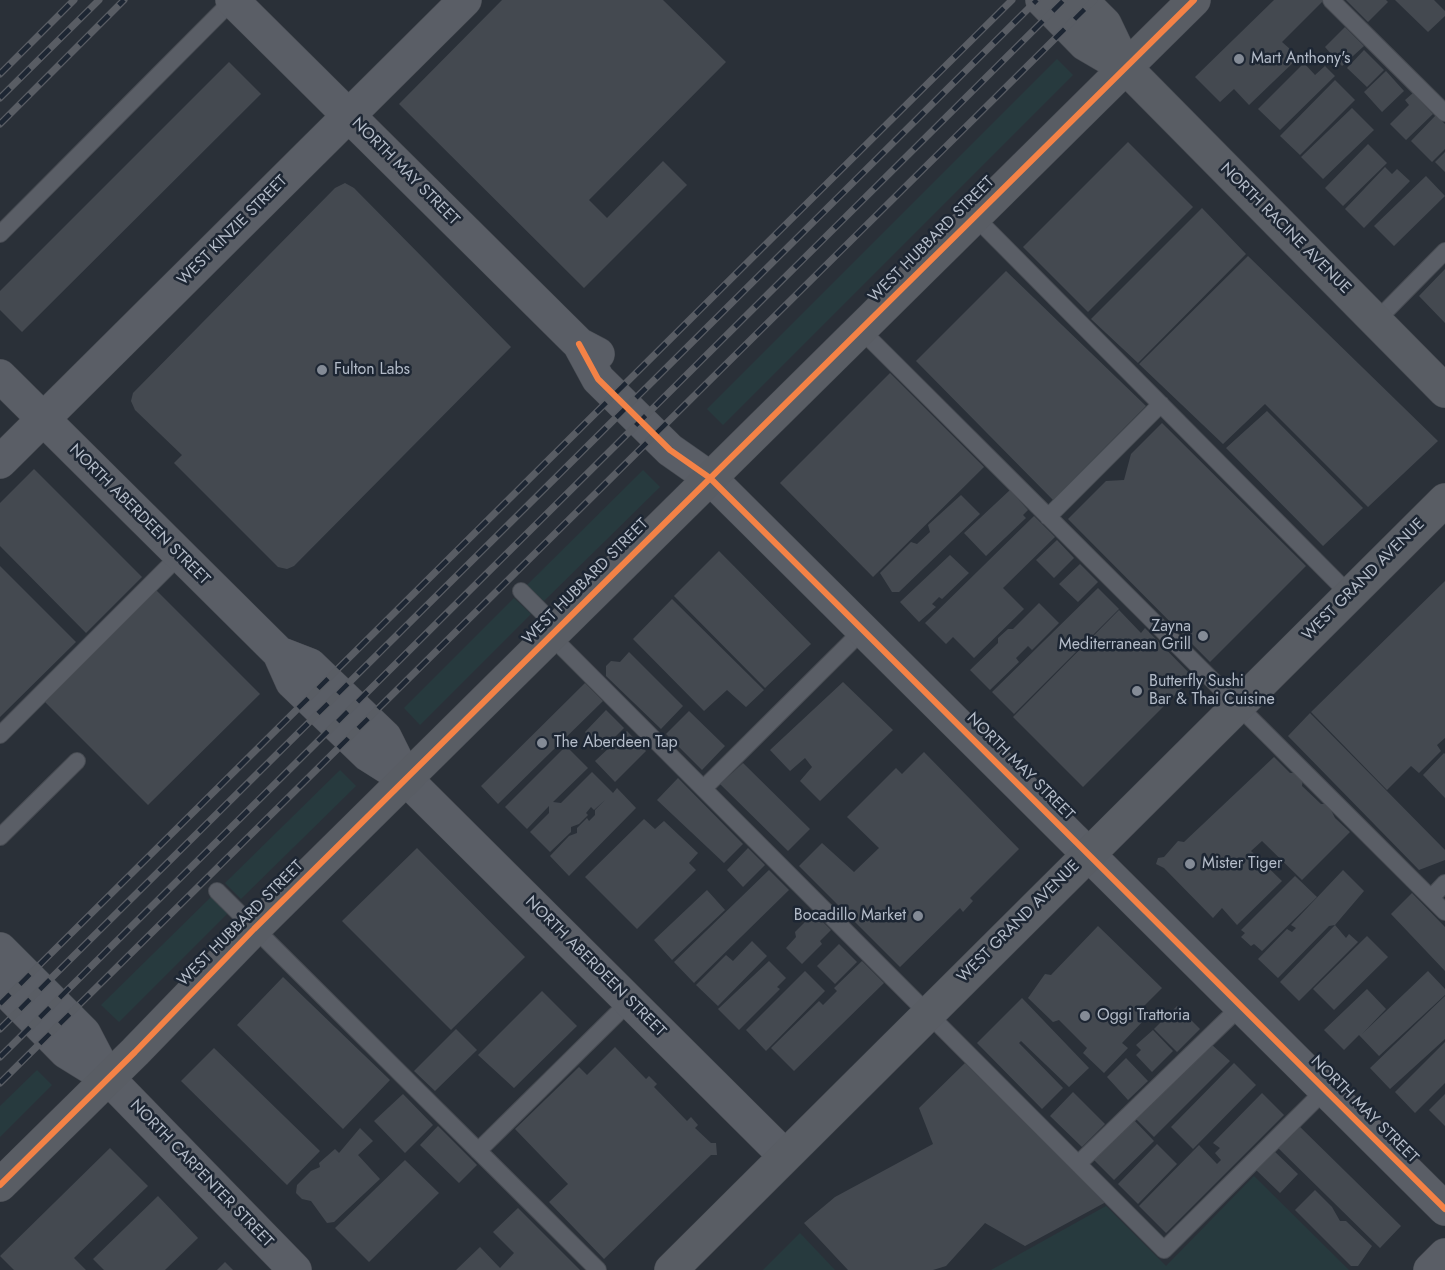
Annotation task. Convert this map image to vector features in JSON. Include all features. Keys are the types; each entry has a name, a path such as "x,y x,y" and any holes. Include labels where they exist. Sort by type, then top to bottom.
{"street":[{"name":"NORTH MAY STREET","path":"232,0 579,344 615,364 686,434 710,478 1445,1209"},
{"name":"WEST KINZIE STREET","path":"0,462 465,0"},
{"name":"NORTH RACINE AVENUE","path":"1042,0 1085,44 1126,68 1445,391"},
{"name":"NORTH RACINE AVENUE","path":"1081,0 1105,24 1126,68"},
{"name":"WEST HUBBARD STREET","path":"0,1185 254,929 1194,0"},
{"name":"NORTH ABERDEEN STREET","path":"0,376 279,653 310,665 385,737 406,779 785,1156"},
{"name":"WEST GRAND AVENUE","path":"671,1270 1445,500"},
{"name":"NORTH CARPENTER STREET","path":"0,949 84,1033 108,1078"},
{"name":"NORTH CARPENTER STREET","path":"0,985 66,1052 108,1078 295,1270"},
{"path":"1430,1270 1445,1255"}],"lane":[{"path":"0,234 232,0"},
{"path":"1331,0 1445,113"},
{"path":"975,217 1349,594"},
{"path":"1376,321 1445,251"},
{"path":"861,330 1445,912"},
{"path":"1048,517 1161,404"},
{"path":"0,735 180,555"},
{"path":"521,591 555,632 704,788 929,1011 1164,1250 1325,1090"},
{"path":"704,788 863,630"},
{"path":"0,837 77,761"},
{"path":"1431,898 1445,883"},
{"path":"217,891 598,1270"},
{"path":"478,1151 630,1001"},
{"path":"1079,1163 1241,1006"}],"green space":[{"path":"1057,59 1073,75 723,425 707,409"},
{"path":"643,470 660,487 544,601 527,585"},
{"path":"514,598 531,614 420,725 404,708"},
{"path":"340,770 356,786 241,899 225,883"},
{"path":"211,897 228,913 119,1022 101,1005"},
{"path":"37,1070 52,1085 0,1137 0,1106"},
{"path":"1254,1176 1349,1270 991,1270 1106,1206 1166,1266"},
{"path":"800,1233 835,1270 763,1270"}],"building":[{"path":"502,0 663,0 726,62 589,200 607,218 663,161 687,185 584,288 399,104"},
{"name":"Mart Anthony's","path":"1274,0 1324,0 1282,42 1299,57 1249,105 1234,89 1220,102 1195,77"},
{"path":"1346,0 1386,0 1388,2 1368,22"},
{"path":"1395,0 1434,0 1445,11 1445,16 1428,32"},
{"path":"1345,27 1364,46 1342,66 1325,47"},
{"path":"1364,50 1384,70 1367,87 1347,68"},
{"path":"229,62 261,94 22,332 0,310 0,291"},
{"path":"1304,63 1315,75 1325,66 1335,76 1280,130 1258,109"},
{"path":"1386,71 1404,91 1382,112 1364,92"},
{"path":"1335,80 1355,100 1300,155 1280,136"},
{"path":"1413,93 1433,114 1406,140 1390,124 1409,105 1405,100"},
{"path":"1352,108 1374,130 1323,179 1301,157"},
{"path":"1436,115 1445,124 1445,149 1432,162 1411,141"},
{"path":"1128,142 1193,207 1088,312 1023,247"},
{"path":"1368,144 1387,163 1343,206 1325,188"},
{"path":"1445,152 1445,172 1435,162"},
{"path":"1385,167 1392,174 1397,169 1410,181 1364,228 1345,209"},
{"path":"1426,176 1445,196 1394,246 1374,226"},
{"name":"Fulton Labs","path":"345,183 354,188 511,347 294,566 287,569 278,567 174,463 182,455 135,410 131,401 133,393 335,188"},
{"path":"1202,208 1246,254 1138,363 1091,319"},
{"path":"1248,256 1438,441 1368,507 1265,404 1223,444 1139,364"},
{"path":"1445,269 1445,323 1419,296"},
{"path":"1006,271 1146,406 1053,500 916,361"},
{"path":"890,373 984,467 873,577 780,483"},
{"path":"1267,411 1363,508 1323,546 1226,448"},
{"path":"1162,423 1306,566 1210,662 1068,519 1106,481 1124,480 1131,454"},
{"path":"34,469 142,577 86,633 0,546 0,503"},
{"path":"1010,490 1028,510 1023,515 1026,518 986,556 964,533"},
{"path":"961,495 980,514 899,592 892,592 880,573 911,542 917,544 930,532 928,525"},
{"path":"1034,516 1055,537 1003,588 1024,609 974,658 953,637 946,644 925,623"},
{"path":"1057,540 1074,558 1054,578 1036,560"},
{"path":"719,551 811,644 765,688 674,596"},
{"path":"950,555 969,573 942,599 939,597 932,604 936,607 919,622 900,602"},
{"path":"1080,564 1098,582 1078,602 1059,584"},
{"path":"0,566 76,642 0,717"},
{"path":"1445,581 1445,738 1437,745 1441,751 1419,773 1411,766 1387,790 1311,712"},
{"path":"154,588 260,694 148,805 42,699"},
{"path":"1098,588 1119,609 1014,714 992,692"},
{"path":"672,599 764,690 746,707 727,690 704,711 633,639"},
{"path":"1039,603 1059,623 1032,650 1028,646 1016,658 1019,662 990,690 970,670 998,643 998,638 1008,629 1013,629"},
{"path":"1119,610 1141,633 1145,628 1193,677 1083,787 1013,717"},
{"path":"629,652 683,706 661,729 606,676 606,666 611,661 620,662"},
{"path":"843,682 893,730 820,801 800,781 812,767 805,758 790,771 770,750"},
{"name":"The Aberdeen Tap","path":"585,683 603,701 498,804 481,786"},
{"path":"606,710 624,728 602,750 585,732"},
{"path":"689,711 725,746 702,770 666,734"},
{"path":"1310,713 1445,850 1445,860 1419,870 1288,736"},
{"path":"627,731 646,751 615,782 595,761"},
{"path":"566,746 588,768 553,802 561,803 592,772 613,793 617,788 636,808 569,876 550,856 569,836 577,833 577,828 587,818 589,821 595,815 595,810 605,800 594,810 591,807 586,813 588,815 579,824 571,827 571,832 550,852 530,832 549,813 549,806 527,829 505,807"},
{"path":"924,752 1019,849 970,898 973,901 963,912 960,908 900,967 799,866 822,843 854,872 879,848 847,817 896,768 902,774"},
{"path":"1445,754 1445,798 1423,775"},
{"path":"1274,757 1290,773 1297,773 1303,779 1302,786 1321,804 1328,804 1335,818 1350,832 1302,880 1262,841 1251,851 1282,881 1237,925 1222,908 1213,918 1164,868 1156,864 1158,858 1164,857 1178,841 1184,842"},
{"path":"743,763 810,829 788,851 720,784"},
{"path":"678,778 743,844 724,863 657,800"},
{"path":"644,819 655,829 664,821 698,853 689,863 696,870 637,929 585,877"},
{"path":"417,848 525,957 451,1030 342,921"},
{"path":"748,848 765,865 743,887 727,870"},
{"path":"769,870 789,890 694,983 674,962"},
{"path":"1343,870 1364,891 1335,925 1329,926 1278,978 1258,959 1287,929 1292,932 1296,928 1291,925"},
{"path":"1295,876 1317,897 1262,951 1254,944 1251,946 1241,937 1245,933 1241,930"},
{"path":"707,890 725,910 672,960 654,940"},
{"path":"1412,893 1445,927 1445,971 1391,914"},
{"path":"814,913 831,930 820,941 822,944 802,964 786,948 796,937 795,932"},
{"path":"1335,925 1346,938 1349,934 1358,942 1299,1001 1280,982"},
{"path":"1098,926 1162,988 1138,1012 1145,1019 1122,1043 1128,1048 1104,1073 1083,1053 1087,1048 1059,1020 1053,1022 1028,998 1045,974 1051,975"},
{"path":"1367,936 1388,957 1334,1010 1313,989"},
{"path":"752,941 767,956 718,1006 696,985 726,955 733,961"},
{"path":"839,944 857,962 835,984 817,966"},
{"path":"769,961 786,978 777,987 780,989 739,1030 718,1009"},
{"path":"862,961 884,983 794,1071 771,1048 819,1001 823,1005 837,991 834,988"},
{"path":"805,971 825,991 766,1051 746,1030"},
{"path":"1428,971 1445,989 1445,995 1379,1056 1359,1035 1344,1050 1324,1030 1367,989 1386,1009 1362,1034"},
{"path":"283,977 390,1080 343,1129 237,1025"},
{"path":"542,991 577,1026 514,1088 478,1055"},
{"path":"1445,996 1445,1039 1390,1089 1370,1068"},
{"path":"1022,998 1089,1068 1069,1087 1021,1041 1019,1043 1063,1088 1042,1109 977,1043"},
{"path":"1177,1006 1200,1029 1177,1052 1154,1029"},
{"path":"456,1029 477,1050 435,1091 414,1071"},
{"path":"1153,1030 1173,1051 1152,1072 1136,1055 1141,1050 1136,1045"},
{"path":"1445,1042 1445,1083 1415,1113 1395,1092"},
{"path":"1211,1044 1230,1061 1154,1137 1135,1118"},
{"path":"615,1047 646,1079 649,1076 657,1084 654,1087 687,1121 691,1117 698,1125 695,1128 711,1143 716,1143 717,1155 711,1155 604,1259 549,1202 568,1184 515,1129 579,1067 587,1075"},
{"path":"214,1048 320,1151 287,1185 181,1081"},
{"path":"1126,1058 1148,1081 1128,1100 1107,1077"},
{"path":"965,1063 1106,1202 1025,1246 985,1223 946,1266 933,1270 848,1270 804,1223 835,1197 933,1144 919,1108"},
{"path":"1234,1063 1256,1085 1193,1149 1171,1127"},
{"path":"1073,1092 1105,1124 1082,1147 1050,1116"},
{"path":"1262,1093 1284,1115 1166,1233 1139,1206 1199,1145 1217,1164 1221,1160 1215,1153 1220,1148 1213,1143"},
{"path":"403,1094 433,1125 405,1153 374,1121"},
{"path":"1445,1094 1445,1126 1429,1110"},
{"path":"1132,1118 1154,1141 1114,1180 1092,1158"},
{"path":"1296,1123 1401,1226 1380,1248 1275,1145"},
{"path":"438,1126 477,1165 459,1183 420,1145"},
{"path":"360,1128 373,1141 358,1155 380,1179 334,1222 327,1223 311,1201 302,1199 296,1193 297,1185 311,1171 320,1167 319,1163 335,1149 339,1153"},
{"path":"1157,1144 1177,1164 1138,1204 1118,1184"},
{"path":"110,1148 148,1186 74,1258 86,1270 14,1270 0,1256"},
{"path":"1273,1150 1298,1174 1280,1193 1255,1169"},
{"path":"405,1160 439,1193 369,1262 335,1228"},
{"path":"1315,1190 1332,1207 1340,1221 1346,1221 1372,1246 1358,1266 1351,1266 1295,1210"},
{"path":"158,1196 198,1238 165,1270 104,1270 93,1259"},
{"path":"518,1208 580,1270 456,1270 480,1247 500,1268 514,1253 493,1232"},
{"path":"225,1262 233,1270 217,1270"}],"railway":[{"path":"0,74 74,0"},
{"path":"0,98 99,0"},
{"path":"0,124 124,0"},
{"path":"0,1004 1012,0"},
{"path":"0,1029 1037,0"},
{"path":"0,1057 1064,0"},
{"path":"0,1083 1094,0"}],"cycle path":[{"path":"0,1185 135,1052 254,929 1194,0"},
{"path":"579,344 598,379 670,450 710,478 1445,1209"}],"place":[{"name":"Mart Anthony's","path":"1239,59"},
{"name":"Fulton Labs","path":"322,370"},
{"name":"Zayna Mediterranean Grill","path":"1203,636"},
{"name":"Butterfly Sushi Bar & Thai Cuisine","path":"1137,691"},
{"name":"The Aberdeen Tap","path":"542,743"},
{"name":"Mister Tiger","path":"1190,864"},
{"name":"Bocadillo Market","path":"918,916"},
{"name":"Oggi Trattoria","path":"1085,1016"}]}
